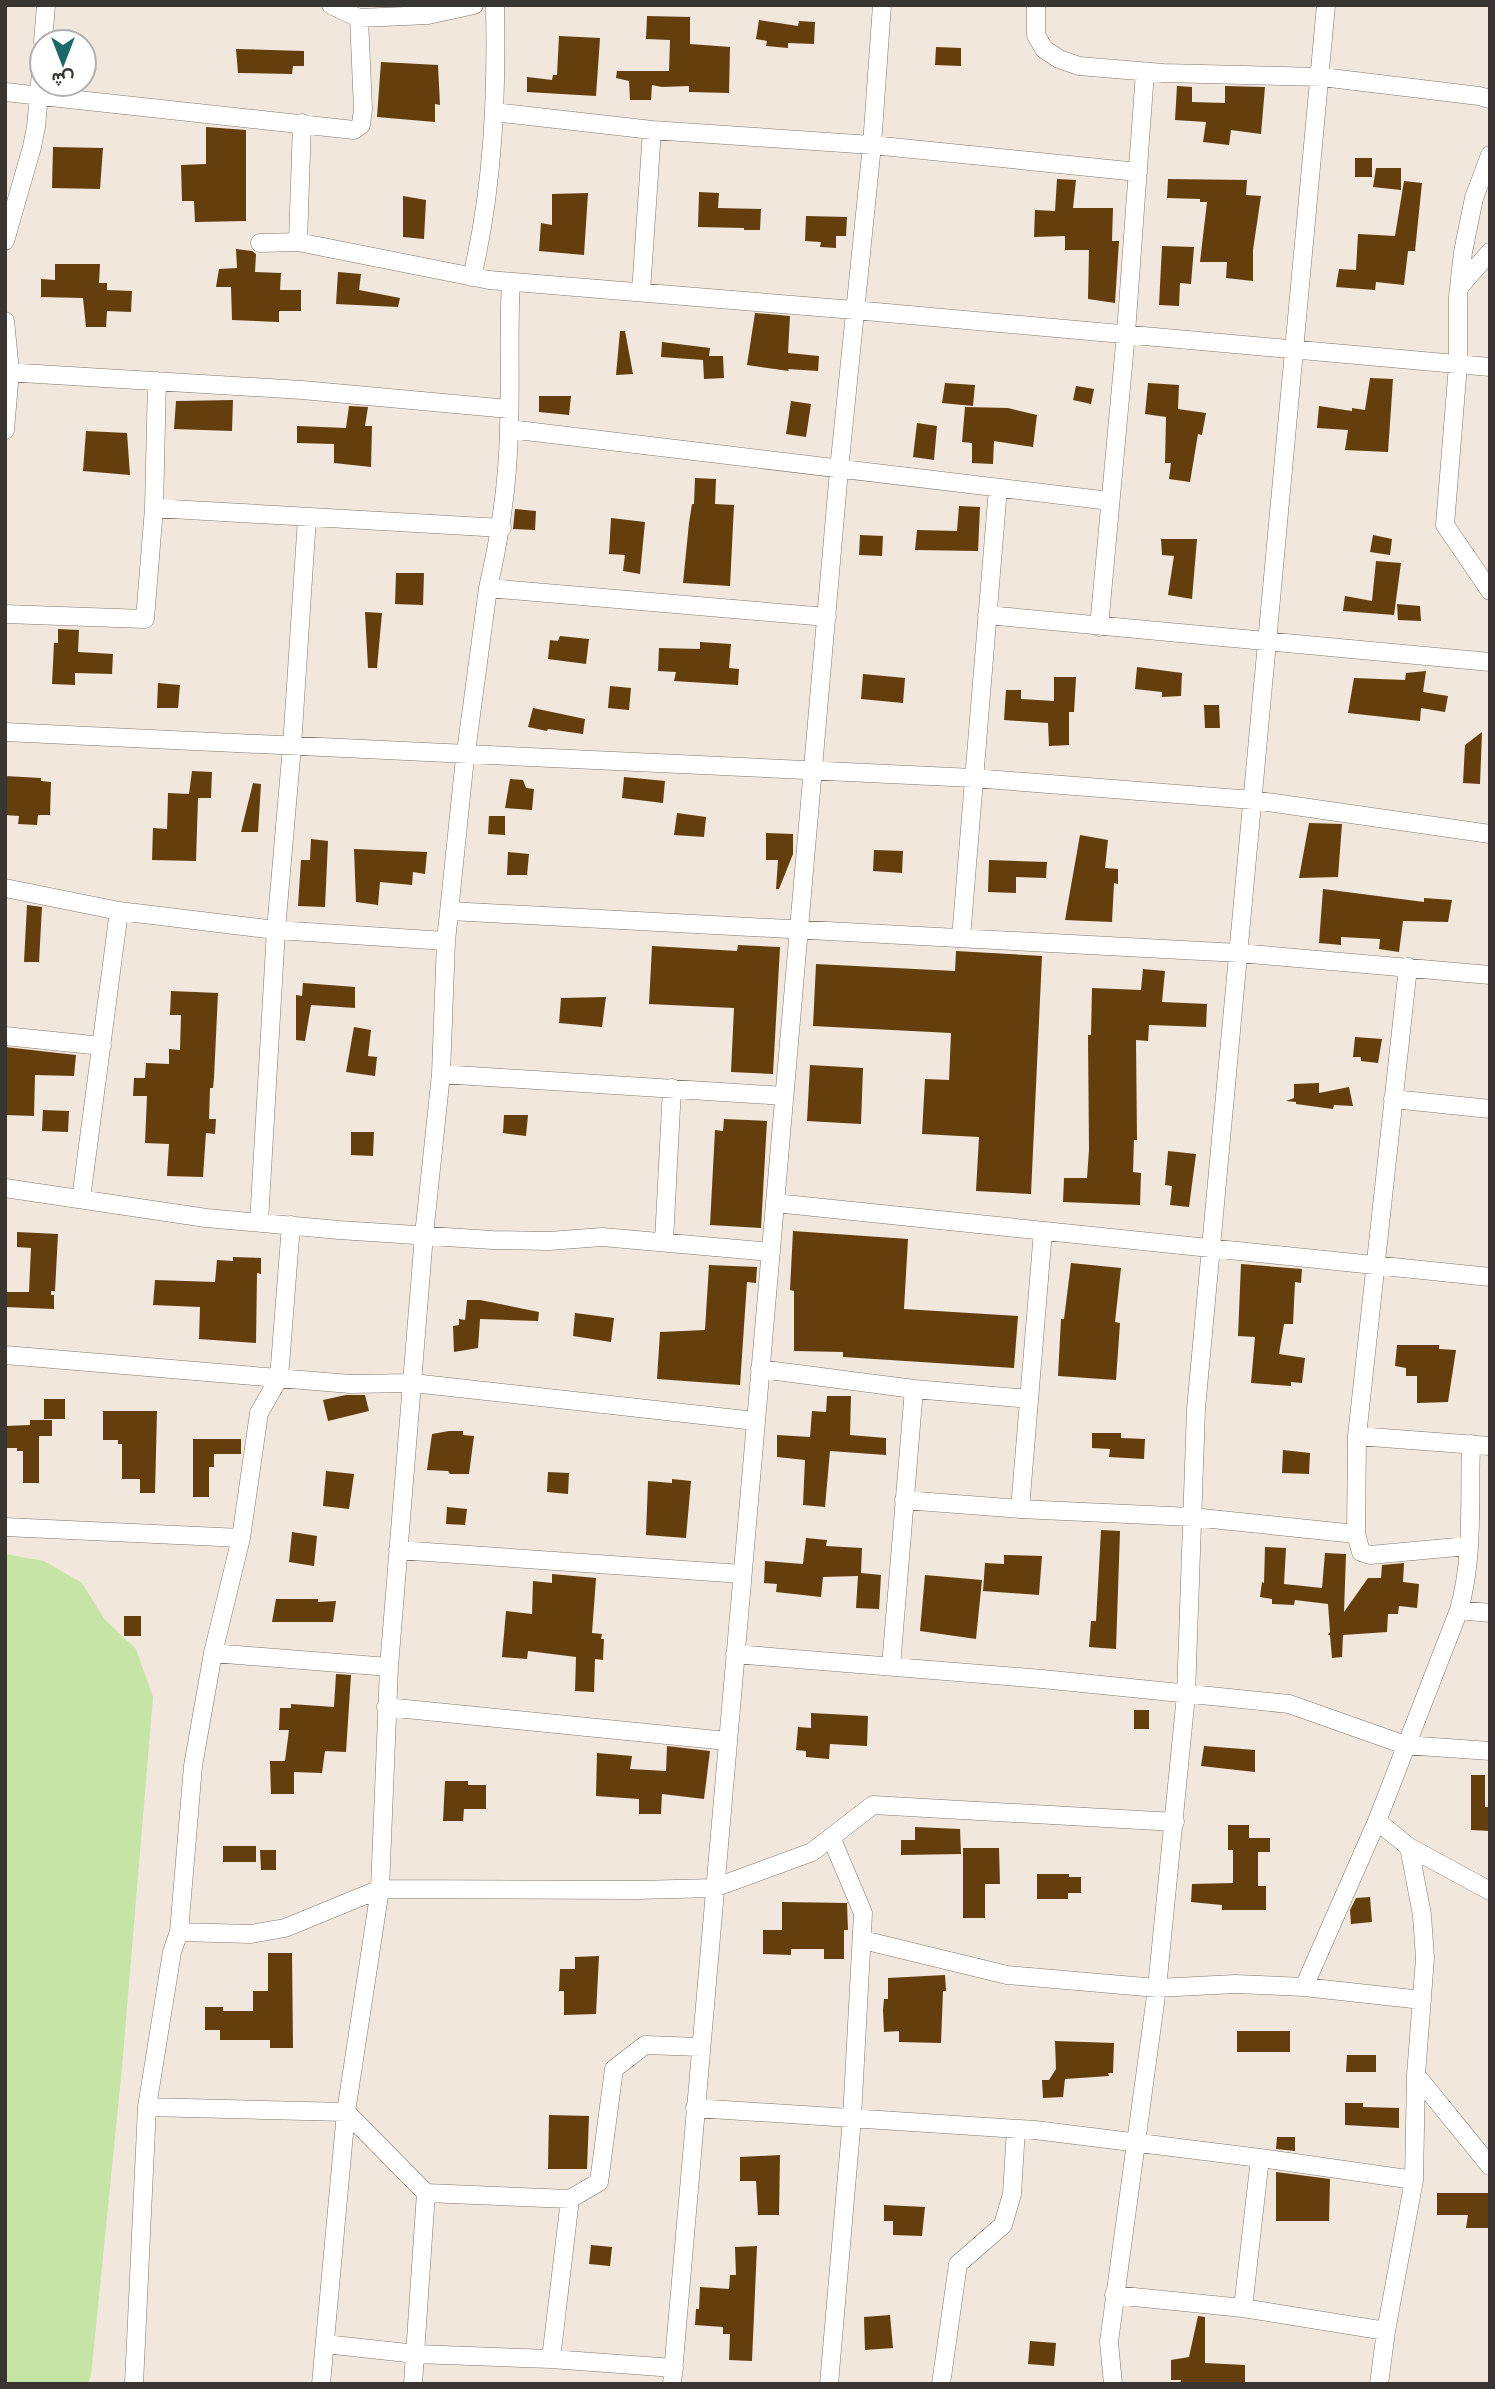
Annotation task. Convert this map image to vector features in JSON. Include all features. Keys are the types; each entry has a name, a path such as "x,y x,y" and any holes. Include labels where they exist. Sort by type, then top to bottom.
{"street":[{"path":"44,28 46,5"},
{"path":"331,5 359,18 428,15 474,5"},
{"path":"472,276 482,233 494,111 495,5"},
{"path":"325,2344 415,2354 551,2359 673,2376 839,470 872,145 881,5"},
{"path":"1035,5 1036,35 1044,49 1059,59 1079,66 1145,72 1319,77 1490,99"},
{"path":"1113,2384 1109,2342 1114,2295 1157,1988 1175,1822 1186,1695 1196,1409 1326,5"},
{"path":"76,98 354,130 360,125 363,109 359,18"},
{"path":"1099,627 1126,333 1145,72"},
{"path":"5,92 28,93"},
{"path":"7,230 32,146 39,98"},
{"path":"494,111 652,130 872,145 1138,172"},
{"path":"298,242 302,123"},
{"path":"641,292 652,130"},
{"path":"1490,155 1474,198 1463,251 1458,365 1445,525 1490,591"},
{"path":"260,243 298,242 511,282 1126,333 1490,367"},
{"path":"1460,286 1490,252"},
{"path":"321,2384 346,2112 380,1889 386,1707 424,1235 441,1074 446,941 466,754 488,588 502,528 509,429 508,317 511,282"},
{"path":"5,321 5,430"},
{"path":"7,371 411,399 509,409"},
{"path":"5,614 145,619 154,508 157,381"},
{"path":"509,429 1110,501"},
{"path":"961,938 998,488"},
{"path":"154,508 502,528"},
{"path":"259,1222 275,930 292,746 307,518"},
{"path":"488,588 827,617"},
{"path":"987,615 1490,662"},
{"path":"5,732 973,778 1253,800 1490,834"},
{"path":"5,888 119,911 275,930 446,941"},
{"path":"81,1199 119,911"},
{"path":"450,911 1238,953 1490,975"},
{"path":"1408,967 1357,1436 1356,1534 1361,1552 1370,1555 1468,1546"},
{"path":"5,1036 102,1046"},
{"path":"441,1074 784,1096"},
{"path":"664,1241 672,1088"},
{"path":"1393,1099 1490,1109"},
{"path":"5,1188 206,1218 492,1240 549,1241 602,1237 771,1252"},
{"path":"775,1203 1490,1277"},
{"path":"134,2384 148,2108 172,1952 179,1932 193,1766 213,1653 241,1538 259,1413 279,1378 291,1225"},
{"path":"1020,1509 1043,1231"},
{"path":"5,1355 350,1384 413,1383 755,1420"},
{"path":"760,1369 914,1389 1029,1399"},
{"path":"891,1666 914,1389"},
{"path":"1357,1436 1490,1446"},
{"path":"1304,1987 1377,1821 1464,1594 1471,1444"},
{"path":"904,1500 1020,1509 1192,1517 1356,1534"},
{"path":"5,1527 241,1538"},
{"path":"398,1550 742,1574"},
{"path":"1459,1610 1490,1613"},
{"path":"213,1653 389,1667"},
{"path":"735,1654 1289,1704 1405,1745 1490,1751"},
{"path":"386,1707 727,1741"},
{"path":"179,1932 251,1934 285,1928 380,1889 638,1891 714,1888 812,1852 873,1805 1175,1822"},
{"path":"1377,1821 1409,1847 1490,1891"},
{"path":"829,2384 852,2118 863,1940 863,1913 831,1837"},
{"path":"1379,2384 1414,2180 1416,2075 1425,1958 1423,1914 1409,1847"},
{"path":"863,1940 1007,1975 1157,1988 1235,1984 1304,1987 1422,2000"},
{"path":"148,2108 346,2112 426,2193 570,2199 599,2182 614,2069 645,2045 700,2047"},
{"path":"1416,2075 1490,2166"},
{"path":"695,2108 1016,2129 1260,2158 1414,2180"},
{"path":"941,2384 958,2264 1003,2225 1012,2194 1016,2129"},
{"path":"1243,2308 1260,2158"},
{"path":"413,2384 426,2193"},
{"path":"551,2359 570,2199"},
{"path":"1114,2295 1243,2308 1386,2331"}],"green space":[{"path":"5,1554 44,1561 82,1583 105,1620 136,1649 153,1697 122,2067 91,2376 87,2384 5,2384"}],"building":[{"path":"647,16 690,17 690,44 730,47 729,93 689,92 689,86 652,85 651,100 630,100 629,81 616,78 617,71 669,71 670,40 646,39"},
{"path":"759,20 798,26 799,21 815,22 814,44 788,43 788,48 766,46 767,41 756,39"},
{"path":"559,36 600,38 596,96 527,92 527,77 552,80 553,75 557,75"},
{"path":"936,47 961,48 961,66 935,65"},
{"path":"236,49 304,51 304,66 293,66 292,74 238,73"},
{"path":"381,62 438,65 440,105 435,104 435,122 377,117"},
{"path":"1177,86 1192,87 1192,102 1225,103 1225,86 1265,87 1261,134 1231,130 1229,145 1203,142 1206,122 1175,120"},
{"path":"206,127 246,130 246,221 195,222 194,201 182,201 181,165 206,164"},
{"path":"53,147 103,148 100,189 52,188"},
{"path":"1355,158 1372,158 1372,177 1355,177"},
{"path":"1376,168 1401,168 1401,190 1373,187"},
{"path":"1057,179 1076,180 1073,208 1113,208 1112,241 1119,241 1115,303 1088,299 1089,250 1065,250 1065,236 1034,237 1035,210 1055,211"},
{"path":"1168,179 1247,180 1246,195 1261,196 1253,250 1253,281 1226,278 1227,262 1200,262 1207,202 1200,202 1200,199 1167,198"},
{"path":"1404,181 1422,183 1415,251 1408,251 1404,285 1376,282 1375,290 1336,287 1339,269 1356,270 1358,234 1395,236"},
{"path":"699,192 719,193 718,208 761,209 760,230 698,227"},
{"path":"588,193 584,255 539,251 541,223 552,225 552,194"},
{"path":"403,196 426,200 424,239 403,237"},
{"path":"806,216 847,217 846,236 836,236 836,248 820,247 821,242 805,241"},
{"path":"1162,246 1194,247 1191,284 1180,283 1179,306 1159,305"},
{"path":"236,249 256,254 255,272 281,273 280,290 301,290 301,311 279,311 279,322 232,320 231,287 216,287 219,269 237,268"},
{"path":"55,264 100,264 99,283 107,283 107,290 132,291 131,312 107,311 106,327 86,327 83,298 41,297 41,279 55,280"},
{"path":"338,272 361,274 359,290 400,298 398,307 336,304"},
{"path":"755,313 790,316 788,353 819,356 818,371 788,369 789,371 747,365"},
{"path":"620,331 625,331 633,374 616,375"},
{"path":"662,342 710,348 709,356 723,356 724,378 704,379 703,360 661,357"},
{"path":"1370,378 1393,379 1388,452 1345,450 1348,430 1317,428 1319,406 1352,411 1352,408 1365,410"},
{"path":"945,383 975,385 973,406 942,403"},
{"path":"1148,383 1179,385 1178,409 1206,413 1202,435 1198,434 1190,482 1169,479 1171,463 1165,463 1166,417 1145,414"},
{"path":"1076,386 1094,389 1091,404 1073,400"},
{"path":"539,396 571,396 569,415 539,412"},
{"path":"233,400 232,431 174,429 176,401"},
{"path":"791,401 811,404 806,437 786,434"},
{"path":"349,406 368,407 365,426 372,426 371,467 334,463 334,444 297,443 297,426 346,428"},
{"path":"965,407 1008,408 1037,415 1033,447 994,441 993,464 972,463 972,443 962,442"},
{"path":"917,423 937,426 934,460 913,457"},
{"path":"86,431 127,433 130,475 83,471"},
{"path":"695,478 716,479 715,504 734,505 730,586 683,583"},
{"path":"959,506 980,507 978,551 915,550 917,530 957,531"},
{"path":"515,509 536,511 535,530 513,529"},
{"path":"611,518 645,522 640,574 623,571 625,555 609,554"},
{"path":"860,535 883,536 882,556 859,555"},
{"path":"1373,535 1392,539 1390,555 1370,552"},
{"path":"1161,539 1197,539 1192,599 1168,595 1174,556 1162,555"},
{"path":"1376,561 1401,563 1394,615 1343,611 1345,596 1372,601"},
{"path":"396,573 424,573 423,605 395,604"},
{"path":"1397,604 1420,606 1421,621 1398,620"},
{"path":"365,612 382,613 377,668 368,668"},
{"path":"58,629 79,630 78,652 113,654 112,674 75,673 75,685 52,684 54,643 58,643"},
{"path":"560,636 589,639 586,664 548,659 550,640 558,641"},
{"path":"700,642 731,644 729,668 739,669 738,685 674,681 676,672 658,671 659,648 700,649"},
{"path":"1137,667 1182,673 1181,696 1162,697 1162,692 1135,689"},
{"path":"1426,671 1423,692 1448,696 1445,712 1421,708 1420,721 1348,713 1354,678 1405,680 1406,673"},
{"path":"863,674 905,678 903,703 861,699"},
{"path":"1054,677 1076,677 1074,712 1069,712 1069,745 1049,746 1048,723 1004,720 1006,690 1021,690 1021,699 1054,701"},
{"path":"158,683 180,685 178,708 157,708"},
{"path":"610,686 631,688 629,710 608,708"},
{"path":"1204,705 1219,705 1220,728 1205,728"},
{"path":"533,708 585,719 583,734 528,727"},
{"path":"1482,732 1480,784 1463,783 1465,745"},
{"path":"192,771 212,772 211,798 198,798 196,861 152,860 153,828 167,829 168,793 189,794"},
{"path":"5,776 41,778 41,781 51,782 50,815 38,815 37,825 18,824 19,816 5,815"},
{"path":"624,777 665,781 663,803 622,798"},
{"path":"510,779 523,780 526,788 534,789 532,810 505,808"},
{"path":"253,783 261,784 258,832 241,832"},
{"path":"677,813 706,817 704,837 674,835"},
{"path":"489,816 505,816 505,835 488,834"},
{"path":"1309,823 1342,824 1338,877 1299,878"},
{"path":"766,833 793,834 793,854 779,889 776,889 778,860 766,860"},
{"path":"1080,835 1108,840 1105,868 1118,869 1118,884 1114,883 1112,922 1065,920"},
{"path":"311,839 328,841 325,907 298,906 301,860 310,860"},
{"path":"354,849 427,852 425,874 413,872 412,885 380,882 378,905 356,902"},
{"path":"874,850 903,851 902,873 873,871"},
{"path":"508,852 529,854 527,875 507,875"},
{"path":"989,860 1047,862 1046,878 1016,877 1016,893 988,892"},
{"path":"1323,889 1424,902 1424,898 1452,900 1448,922 1403,921 1399,952 1379,949 1380,939 1341,937 1341,945 1319,943"},
{"path":"27,905 42,907 39,962 24,962"},
{"path":"738,945 780,947 773,1074 731,1072 734,1008 649,1004 652,946 737,951"},
{"path":"956,951 1042,956 1031,1194 976,1191 979,1137 922,1134 925,1079 949,1080 951,1033 813,1026 816,964 955,971"},
{"path":"1143,969 1165,971 1162,1002 1207,1004 1206,1027 1149,1025 1148,1041 1136,1040 1137,1140 1134,1140 1133,1172 1141,1173 1140,1205 1063,1202 1064,1178 1087,1178 1088,1035 1091,1035 1092,988 1141,990"},
{"path":"303,983 355,987 355,1008 311,1005 305,1041 296,1040 296,995 302,996"},
{"path":"171,991 218,993 209,1119 216,1119 215,1134 206,1133 203,1177 167,1176 169,1144 145,1143 147,1096 133,1096 134,1078 145,1078 146,1063 169,1064 169,1049 180,1050 181,1015 170,1015"},
{"path":"606,997 602,1027 559,1023 561,998"},
{"path":"354,1027 371,1030 368,1056 377,1057 375,1076 346,1072"},
{"path":"1355,1037 1382,1039 1378,1063 1353,1057"},
{"path":"5,1047 76,1055 74,1076 35,1075 34,1116 5,1115"},
{"path":"810,1065 863,1068 861,1124 807,1121"},
{"path":"1319,1083 1319,1093 1349,1087 1353,1106 1334,1105 1333,1109 1286,1101 1294,1098 1294,1084"},
{"path":"43,1110 69,1111 68,1132 42,1131"},
{"path":"504,1115 528,1115 526,1136 503,1133"},
{"path":"724,1119 767,1121 761,1228 710,1225 715,1130 723,1131"},
{"path":"351,1132 374,1132 373,1156 351,1155"},
{"path":"1168,1151 1196,1154 1189,1207 1170,1205 1172,1186 1165,1185"},
{"path":"793,1231 908,1239 904,1309 1018,1316 1014,1368 843,1357 843,1352 794,1351 794,1291 790,1290"},
{"path":"17,1232 58,1234 55,1291 51,1291 51,1295 54,1295 54,1309 5,1307 5,1292 29,1292 31,1248 17,1247"},
{"path":"233,1257 261,1258 261,1274 257,1273 256,1343 199,1339 200,1307 153,1305 155,1280 215,1282 217,1260 233,1261"},
{"path":"1071,1263 1121,1268 1115,1322 1120,1323 1116,1380 1058,1376 1061,1319 1064,1319"},
{"path":"1241,1264 1302,1269 1301,1283 1295,1282 1293,1324 1284,1324 1279,1354 1305,1358 1302,1383 1291,1382 1291,1386 1251,1383 1255,1337 1238,1336"},
{"path":"709,1265 757,1267 756,1283 747,1282 740,1385 657,1379 660,1332 705,1330"},
{"path":"467,1300 480,1300 539,1312 538,1321 480,1319 478,1348 454,1352 453,1326 459,1325 459,1319 465,1320"},
{"path":"575,1313 614,1318 611,1342 573,1336"},
{"path":"1397,1345 1439,1345 1439,1349 1456,1350 1448,1402 1417,1403 1417,1376 1406,1376 1406,1368 1395,1366"},
{"path":"346,1395 365,1395 369,1411 328,1421 323,1400"},
{"path":"827,1396 851,1396 850,1435 886,1438 886,1455 830,1451 825,1507 803,1505 805,1460 777,1457 777,1435 810,1437 812,1411 826,1412"},
{"path":"44,1399 65,1399 65,1419 44,1419"},
{"path":"103,1411 157,1411 155,1493 140,1493 140,1479 122,1479 122,1444 118,1444 118,1440 103,1440"},
{"path":"30,1420 52,1420 52,1436 39,1436 39,1483 23,1483 23,1451 5,1448 5,1426 30,1425"},
{"path":"463,1431 463,1435 474,1436 469,1474 427,1470 432,1434"},
{"path":"1092,1433 1121,1433 1121,1438 1145,1439 1144,1459 1109,1457 1110,1449 1092,1448"},
{"path":"193,1439 241,1439 241,1454 214,1454 214,1467 209,1467 209,1497 193,1497"},
{"path":"1283,1450 1310,1453 1309,1474 1282,1473"},
{"path":"326,1471 354,1474 349,1509 323,1506"},
{"path":"548,1472 569,1473 568,1494 547,1492"},
{"path":"672,1479 691,1481 686,1538 646,1535 648,1481 672,1483"},
{"path":"447,1507 467,1509 465,1525 446,1524"},
{"path":"1101,1530 1120,1531 1116,1649 1089,1647 1091,1621 1096,1621"},
{"path":"292,1532 317,1536 314,1566 289,1562"},
{"path":"806,1538 827,1540 826,1546 862,1548 861,1573 881,1575 879,1609 856,1608 858,1576 823,1577 821,1597 776,1592 777,1584 764,1583 765,1561 803,1564"},
{"path":"1265,1547 1286,1548 1284,1584 1322,1588 1325,1553 1346,1554 1344,1612 1368,1578 1381,1578 1382,1565 1404,1563 1403,1582 1419,1584 1417,1608 1399,1606 1398,1614 1388,1614 1387,1632 1343,1635 1342,1657 1332,1658 1328,1635 1328,1604 1295,1600 1294,1605 1272,1604 1272,1599 1260,1597 1262,1582 1264,1583"},
{"path":"1004,1555 1042,1556 1039,1595 983,1591 985,1563 1004,1564"},
{"path":"552,1574 596,1578 592,1633 602,1634 601,1639 604,1639 603,1660 595,1659 594,1692 575,1691 576,1657 528,1651 527,1659 502,1657 506,1611 532,1614 533,1581 552,1583"},
{"path":"925,1575 982,1580 976,1639 920,1631"},
{"path":"276,1599 336,1601 333,1622 272,1622"},
{"path":"124,1616 141,1616 141,1636 124,1636"},
{"path":"336,1674 351,1675 346,1752 325,1751 322,1773 294,1772 294,1794 271,1794 270,1761 285,1761 289,1730 279,1730 280,1708 291,1708 291,1704 334,1707"},
{"path":"1134,1710 1149,1710 1149,1729 1134,1729"},
{"path":"811,1713 868,1716 867,1746 830,1744 829,1759 806,1757 806,1751 796,1750 798,1727 811,1728"},
{"path":"667,1746 710,1751 704,1799 662,1794 661,1814 639,1814 639,1799 596,1796 597,1753 632,1756 630,1769 666,1771"},
{"path":"1204,1746 1255,1750 1255,1772 1201,1766"},
{"path":"1471,1775 1485,1775 1485,1807 1490,1807 1490,1831 1471,1830"},
{"path":"445,1781 468,1781 468,1785 486,1785 486,1809 464,1809 463,1821 443,1821"},
{"path":"1228,1825 1249,1825 1249,1838 1270,1838 1270,1852 1258,1852 1258,1886 1266,1886 1266,1910 1222,1910 1222,1905 1191,1902 1192,1884 1233,1883 1233,1850 1228,1850"},
{"path":"915,1827 960,1829 961,1854 901,1855 901,1840 915,1840"},
{"path":"223,1846 256,1846 256,1862 223,1862"},
{"path":"963,1848 999,1848 1000,1884 985,1884 985,1918 963,1918"},
{"path":"260,1850 276,1850 276,1870 261,1870"},
{"path":"1037,1874 1069,1874 1069,1877 1081,1877 1081,1893 1068,1893 1068,1899 1037,1899"},
{"path":"1370,1897 1372,1922 1351,1924 1350,1910 1356,1898"},
{"path":"782,1902 847,1903 848,1930 844,1930 844,1959 824,1959 824,1949 791,1949 791,1955 763,1954 763,1930 782,1930"},
{"path":"268,1953 292,1953 293,2048 270,2048 270,2040 220,2040 220,2030 205,2030 205,2007 223,2007 223,2011 253,2011 253,1991 268,1991"},
{"path":"599,1956 596,2014 564,2015 564,1991 559,1991 560,1969 575,1969 575,1957"},
{"path":"945,1975 941,2043 899,2042 899,2031 884,2032 883,2010 884,1999 888,1999 888,1978"},
{"path":"1237,2031 1290,2031 1290,2052 1237,2052"},
{"path":"1055,2041 1114,2043 1113,2073 1108,2073 1109,2076 1065,2079 1063,2097 1043,2098 1042,2080 1049,2080 1056,2069"},
{"path":"1347,2055 1376,2055 1376,2072 1346,2072"},
{"path":"1345,2103 1363,2103 1363,2107 1399,2108 1399,2128 1345,2125"},
{"path":"549,2115 589,2116 587,2169 548,2169"},
{"path":"1277,2137 1295,2137 1295,2151 1276,2149"},
{"path":"780,2155 779,2215 758,2215 756,2181 740,2181 740,2157"},
{"path":"1276,2172 1330,2179 1329,2221 1276,2221"},
{"path":"1437,2193 1490,2193 1490,2228 1466,2228 1468,2215 1437,2215"},
{"path":"884,2205 925,2207 922,2236 893,2235 893,2221 884,2221"},
{"path":"591,2245 612,2247 610,2266 589,2264"},
{"path":"757,2246 752,2361 729,2360 730,2334 723,2334 723,2327 695,2325 700,2287 729,2289 730,2275 736,2275 735,2247"},
{"path":"890,2315 893,2348 865,2350 864,2317"},
{"path":"1198,2316 1205,2317 1205,2363 1245,2365 1245,2384 1180,2384 1181,2380 1171,2380 1171,2360 1189,2357"},
{"path":"1030,2341 1056,2343 1054,2366 1028,2364"}]}
